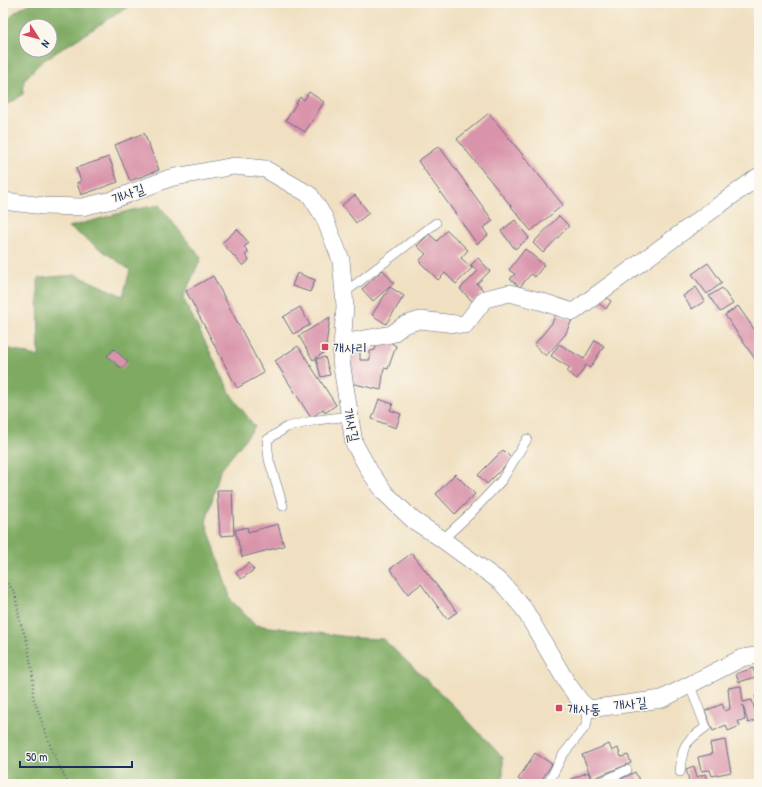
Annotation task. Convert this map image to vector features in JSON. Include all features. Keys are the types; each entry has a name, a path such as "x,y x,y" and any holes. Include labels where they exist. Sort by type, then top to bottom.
{"street":[{"name":"개사길","path":"3,201 44,206 82,207 112,200 170,178 234,166 264,169 310,195 324,217 341,260 345,306 341,361 354,443 370,472 386,494 413,520 502,583 524,609 567,683 581,702 589,709 662,700 742,658 759,655"},
{"path":"342,343 392,334 404,325 420,320 465,325 485,299 510,293 573,312 759,176"}],"lane":[{"path":"344,293 436,223"},
{"path":"284,506 269,460 267,440 286,427 317,420 349,416"},
{"path":"442,540 470,514 502,480 527,439"},
{"path":"680,772 682,752 687,742 706,727 690,686"},
{"path":"548,784 562,756 586,726 589,709"},
{"path":"597,784 627,770"}],"path":[{"path":"3,577 15,593 20,622 27,641 34,697 53,753 68,784"}],"green space":[{"path":"30,3 134,3 58,51 58,18 18,18 18,58 47,58 41,62 24,80 23,94 3,107 3,22 9,19 15,12"},
{"path":"159,205 201,258 183,298 232,396 255,427 220,471 206,522 231,600 255,625 357,638 383,639 453,705 503,758 503,784 3,784 3,347 39,357 38,278 76,275 123,296 130,270 69,227 132,210"}],"building":[{"path":"309,92 324,102 305,132 286,120 300,97 304,100"},
{"path":"489,113 563,205 531,231 457,139"},
{"path":"144,133 159,170 130,181 115,145"},
{"path":"439,146 493,221 483,228 488,235 477,244 418,161"},
{"path":"109,157 118,182 81,195 77,183 81,181 76,168"},
{"path":"355,195 369,213 356,223 342,205"},
{"path":"559,216 569,226 543,253 533,243"},
{"path":"515,220 529,238 515,249 501,231"},
{"path":"237,229 249,243 244,247 249,252 245,255 249,260 243,266 222,243"},
{"path":"447,230 468,250 461,258 472,268 456,284 445,273 438,280 419,261 426,254 417,246 429,234 437,241"},
{"path":"525,249 544,265 535,277 531,274 520,287 510,279 515,274 509,270"},
{"path":"478,258 490,271 477,284 484,291 473,302 460,289 478,271 471,265"},
{"path":"708,263 722,283 707,294 692,274"},
{"path":"383,270 394,283 373,301 362,289"},
{"path":"297,273 315,280 310,292 292,286"},
{"path":"213,276 264,373 237,388 186,291"},
{"path":"390,287 404,296 386,324 372,315"},
{"path":"696,287 705,301 692,309 683,296"},
{"path":"722,288 733,304 720,312 709,296"},
{"path":"603,295 611,301 606,309 597,302"},
{"path":"738,306 759,336 759,365 725,315"},
{"path":"300,307 310,325 293,334 283,317"},
{"path":"556,314 572,320 565,335 546,356 534,345 552,323"},
{"path":"330,317 325,352 313,360 299,336"},
{"path":"387,340 396,346 388,369 384,368 381,390 350,383 348,352 360,349 360,360 370,360 370,351 375,350 377,343"},
{"path":"595,340 604,346 590,368 586,365 577,379 567,372 570,368 551,356 559,344 584,359"},
{"path":"298,346 336,405 325,413 323,409 311,418 275,361"},
{"path":"114,349 128,362 122,369 107,356"},
{"path":"325,357 330,375 321,377 316,359"},
{"path":"379,399 393,404 390,410 401,414 396,428 372,419"},
{"path":"503,450 512,459 487,484 478,475"},
{"path":"455,474 475,494 455,514 436,494"},
{"path":"217,490 232,490 234,535 220,536"},
{"path":"278,524 284,546 242,557 235,530 247,527 248,532"},
{"path":"412,553 457,612 447,619 421,584 408,594 390,569"},
{"path":"249,563 254,570 241,579 236,573"},
{"path":"753,668 756,677 739,682 736,674"},
{"path":"741,686 743,702 752,700 757,720 748,723 743,705 745,720 738,721 740,726 728,731 726,725 713,731 705,711 722,704 725,711 730,709 728,688"},
{"path":"759,695 759,708 755,696"},
{"path":"725,740 731,772 712,776 710,770 701,771 698,757 712,754 710,743"},
{"path":"609,744 612,751 618,748 621,757 628,755 631,763 592,779 582,755"},
{"path":"535,753 552,764 539,784 525,784 518,779"},
{"path":"694,766 697,777 705,774 708,784 690,784 686,769"},
{"path":"588,772 591,781 584,784 571,784 569,780"},
{"path":"635,772 641,784 612,784"}],"waterway":[{"path":"754,3 759,9"}],"place":[{"name":"개사리","path":"325,347"},
{"name":"개사동","path":"559,708"}]}
